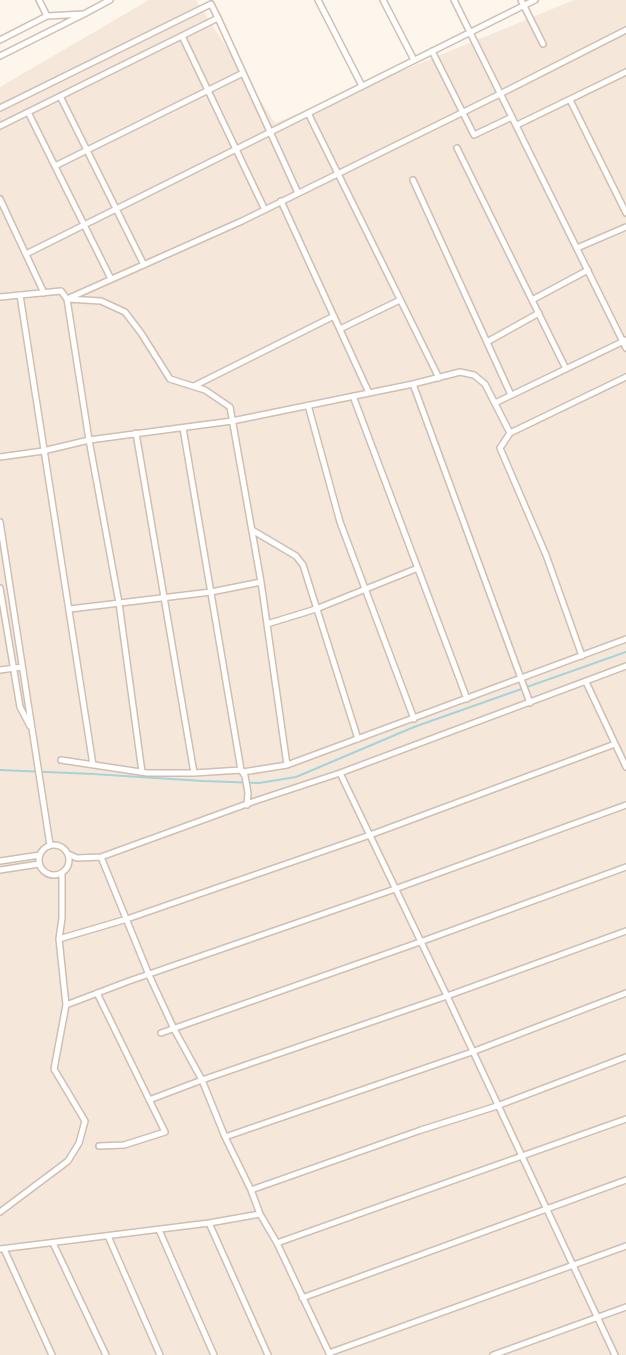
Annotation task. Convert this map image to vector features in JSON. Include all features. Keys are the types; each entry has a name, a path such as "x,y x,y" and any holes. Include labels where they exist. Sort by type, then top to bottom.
{"street":[{"path":"39,0 48,16"},
{"path":"0,56 110,0"},
{"path":"318,0 362,86"},
{"path":"383,0 414,60"},
{"path":"454,0 626,348"},
{"path":"26,254 470,32 522,3 534,0"},
{"path":"0,108 210,2 298,193"},
{"path":"522,3 543,44"},
{"path":"0,40 48,16 84,14"},
{"path":"0,126 218,18"},
{"path":"67,299 264,210 626,30"},
{"path":"182,36 264,210"},
{"path":"432,51 474,134 512,117"},
{"path":"55,166 243,73"},
{"path":"517,125 626,73"},
{"path":"60,96 144,264"},
{"path":"570,100 626,213"},
{"path":"28,112 111,279"},
{"path":"308,113 439,378"},
{"path":"458,148 566,369"},
{"path":"413,180 511,395"},
{"path":"0,199 44,293"},
{"path":"281,201 369,393"},
{"path":"577,248 626,227"},
{"path":"532,300 588,270"},
{"path":"0,297 61,291 67,299 89,440 119,603 142,772"},
{"path":"20,295 93,765"},
{"path":"67,299 101,301 125,312 170,378 205,390 230,407 261,582 287,765"},
{"path":"340,329 400,300"},
{"path":"487,342 539,313"},
{"path":"194,386 334,316"},
{"path":"496,403 624,341"},
{"path":"0,457 89,440 232,421 413,384 460,372 474,375 485,384 510,433"},
{"path":"582,656 546,555 500,448 510,433 626,377"},
{"path":"413,384 530,703"},
{"path":"353,396 467,699"},
{"path":"308,405 340,522 414,719"},
{"path":"183,428 248,793 247,805"},
{"path":"136,433 194,773"},
{"path":"0,522 50,845"},
{"path":"252,530 296,556 303,565 358,739"},
{"path":"267,624 316,609 418,568"},
{"path":"70,610 211,592 261,582"},
{"path":"0,588 20,707 32,732"},
{"path":"60,760 142,772 243,773 287,765 626,640"},
{"path":"62,873 50,874 44,872 39,864 40,855 46,847 59,845 68,854 77,858 101,858 247,805 340,774 626,666"},
{"path":"0,670 22,667"},
{"path":"586,682 626,767"},
{"path":"59,939 127,919 370,835 615,744"},
{"path":"340,774 447,996 615,1355"},
{"path":"66,1005 626,805"},
{"path":"0,1212 68,1161 79,1143 85,1121 54,1069 66,1005 59,939 62,918 62,873 68,865 68,854"},
{"path":"0,861 40,855"},
{"path":"101,858 174,1029 202,1080 224,1138 251,1190 260,1214 277,1243 329,1354 626,1246"},
{"path":"0,870 39,864"},
{"path":"161,1033 626,867"},
{"path":"149,1100 626,931"},
{"path":"97,993 165,1132 124,1145 99,1146"},
{"path":"224,1138 472,1052 626,993"},
{"path":"251,1190 420,1130 497,1106 626,1057"},
{"path":"277,1243 626,1119"},
{"path":"302,1298 626,1180"},
{"path":"52,1355 2,1249 159,1230 260,1214"},
{"path":"209,1223 268,1355"},
{"path":"159,1230 214,1355"},
{"path":"108,1236 160,1355"},
{"path":"53,1243 106,1355"},
{"path":"493,1355 626,1307"}],"shaded area":[{"path":"149,0 196,0 275,123 574,0 626,0 626,1355 0,1355 0,87"}],"waterway":[{"path":"0,770 259,783 296,777 414,727 626,652"}]}
